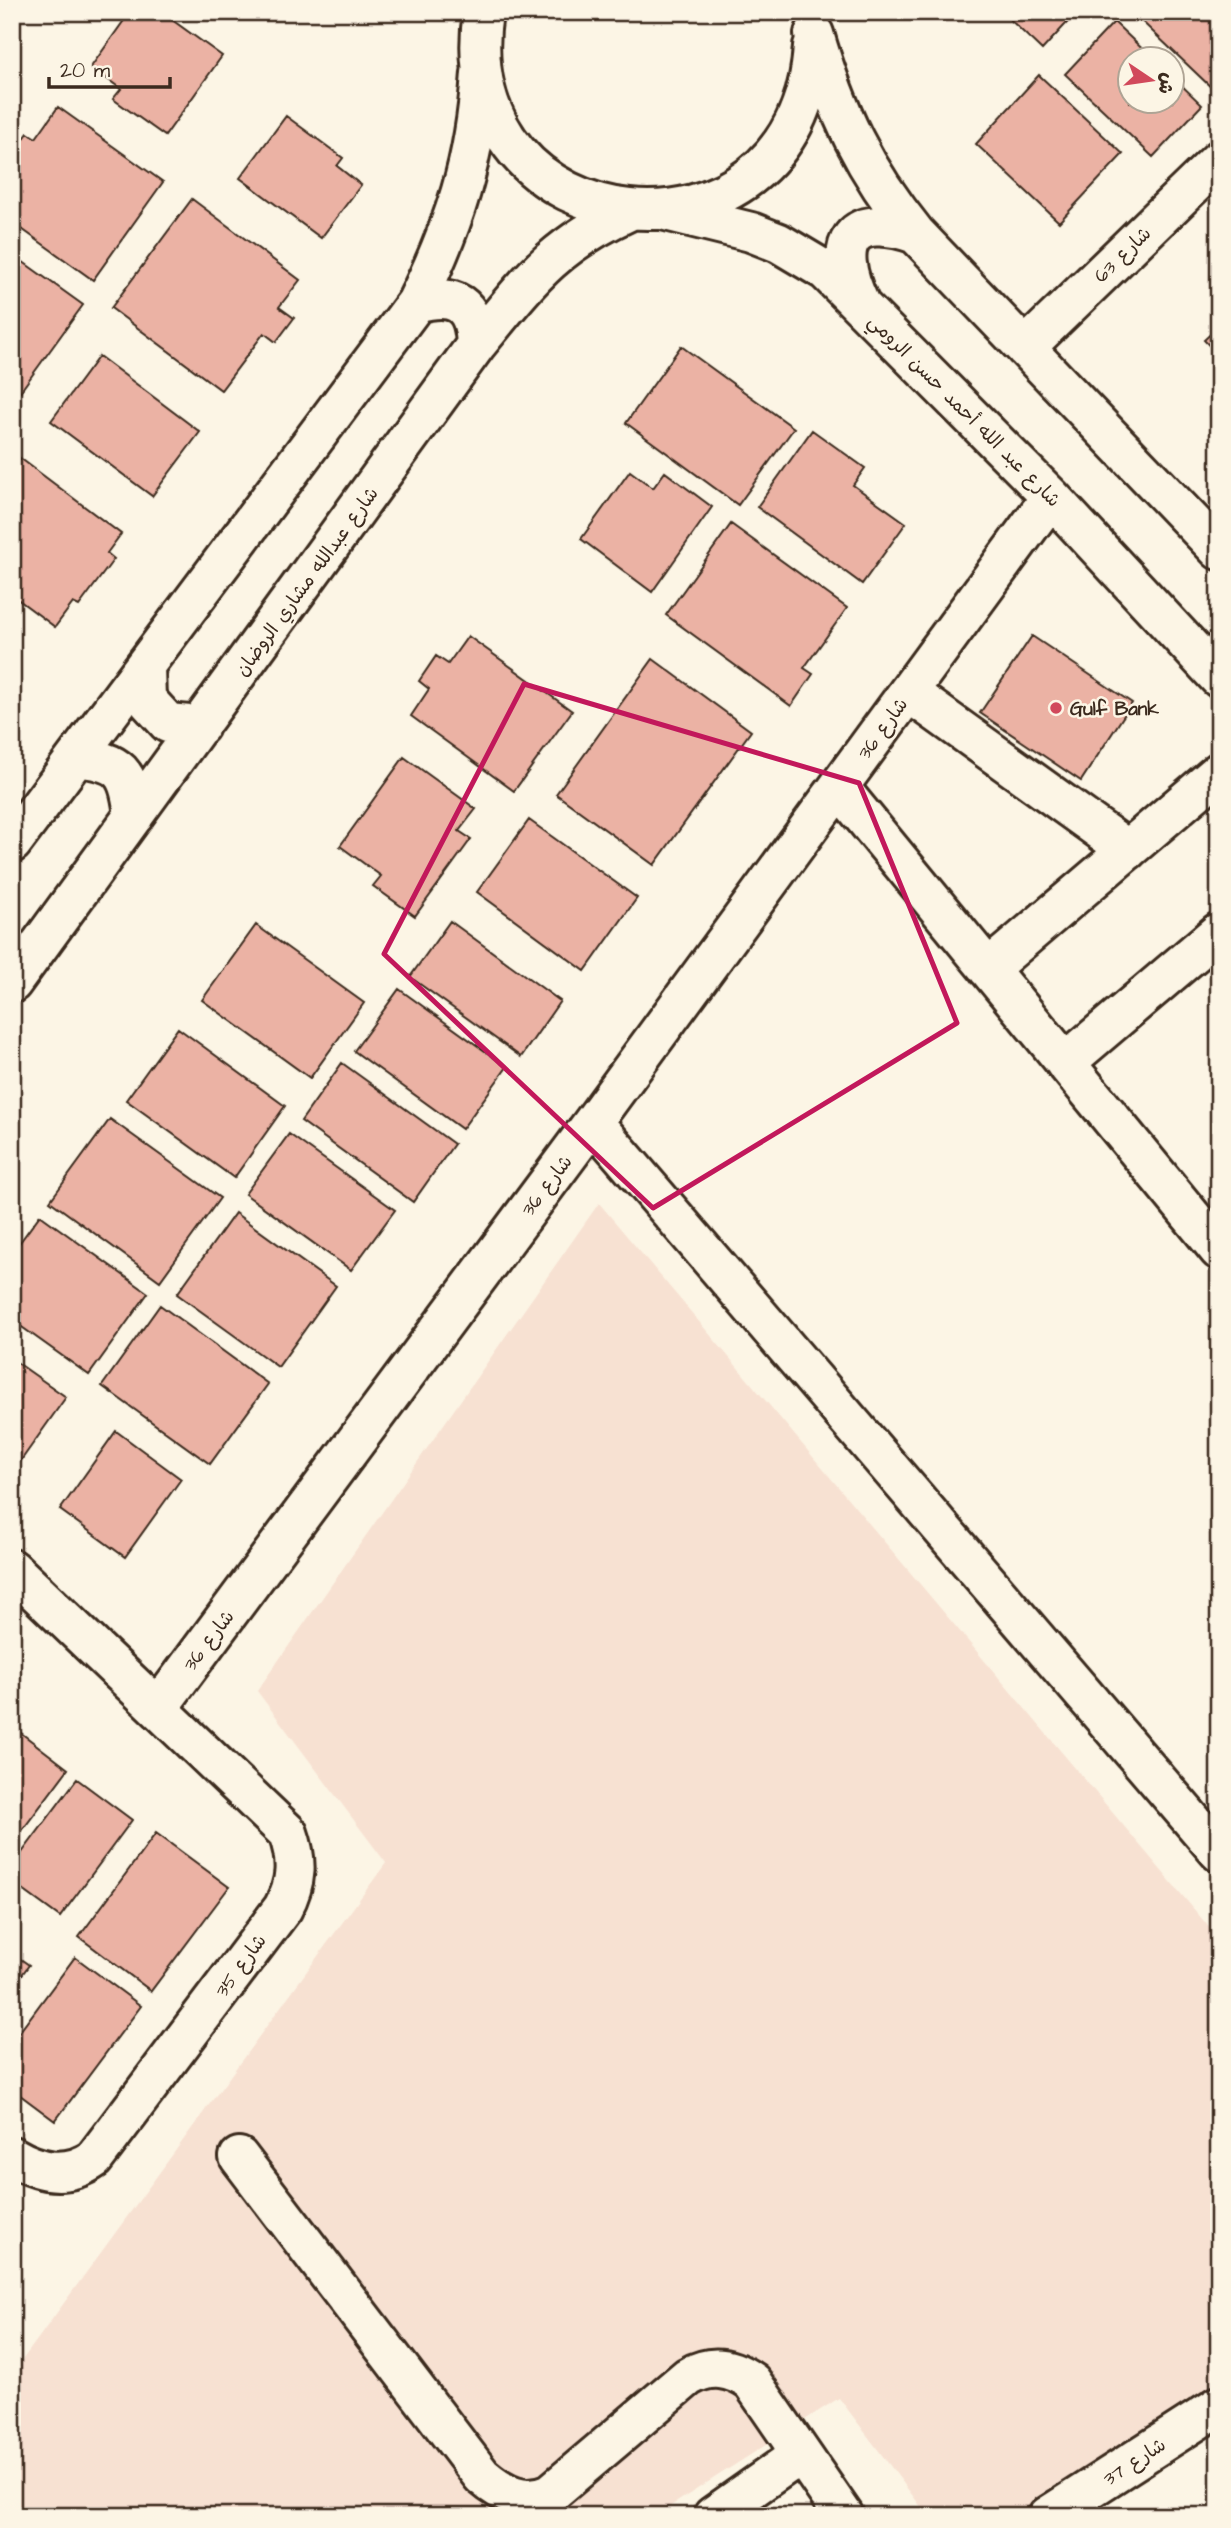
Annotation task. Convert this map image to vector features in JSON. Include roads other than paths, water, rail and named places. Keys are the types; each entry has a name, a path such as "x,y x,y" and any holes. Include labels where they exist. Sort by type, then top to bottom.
{"street":[{"path":"12,843 416,303 450,231 472,153 481,73 479,37 483,12"},
{"path":"648,211 701,203 734,187 762,165 786,138 803,105 812,70 812,18"},
{"path":"812,18 831,90 856,145 883,193 916,233 1219,550"},
{"name":"شارع عبد الله أحمد حسن الرومي","path":"481,73 492,108 509,139 532,167 572,194 594,204 721,222 779,243 826,271 1051,497 1219,678"},
{"name":"شارع 63","path":"1025,348 1219,160"},
{"name":"شارع عبدالله مشاري الروضان","path":"12,983 476,345 529,280 565,246 648,211"},
{"path":"860,303 845,269 847,251 853,237 858,231 872,226 891,226 916,233"},
{"path":"416,303 439,297 460,304 475,322 476,345"},
{"name":"شارع 36","path":"158,1708 593,1122 1051,497"},
{"path":"145,667 146,699 168,723 200,726"},
{"path":"908,692 1128,850"},
{"path":"77,757 108,761 131,784 134,816"},
{"path":"988,969 1215,780"},
{"path":"839,787 1219,1250"},
{"path":"1065,1063 1219,932"},
{"path":"593,1122 1219,1852"},
{"path":"12,1569 158,1708"},
{"name":"شارع 35","path":"12,2156 33,2167 59,2172 85,2165 94,2159 283,1908 294,1887 295,1854 288,1833 158,1708"},
{"path":"239,2157 482,2476 496,2489 527,2499 551,2493 688,2377 714,2368 740,2374 752,2382 844,2516"},
{"name":"شارع 37","path":"1048,2516 1219,2406"},
{"path":"713,2516 801,2454"}],"place":[{"name":"Gulf Bank","path":"1056,708"}]}
